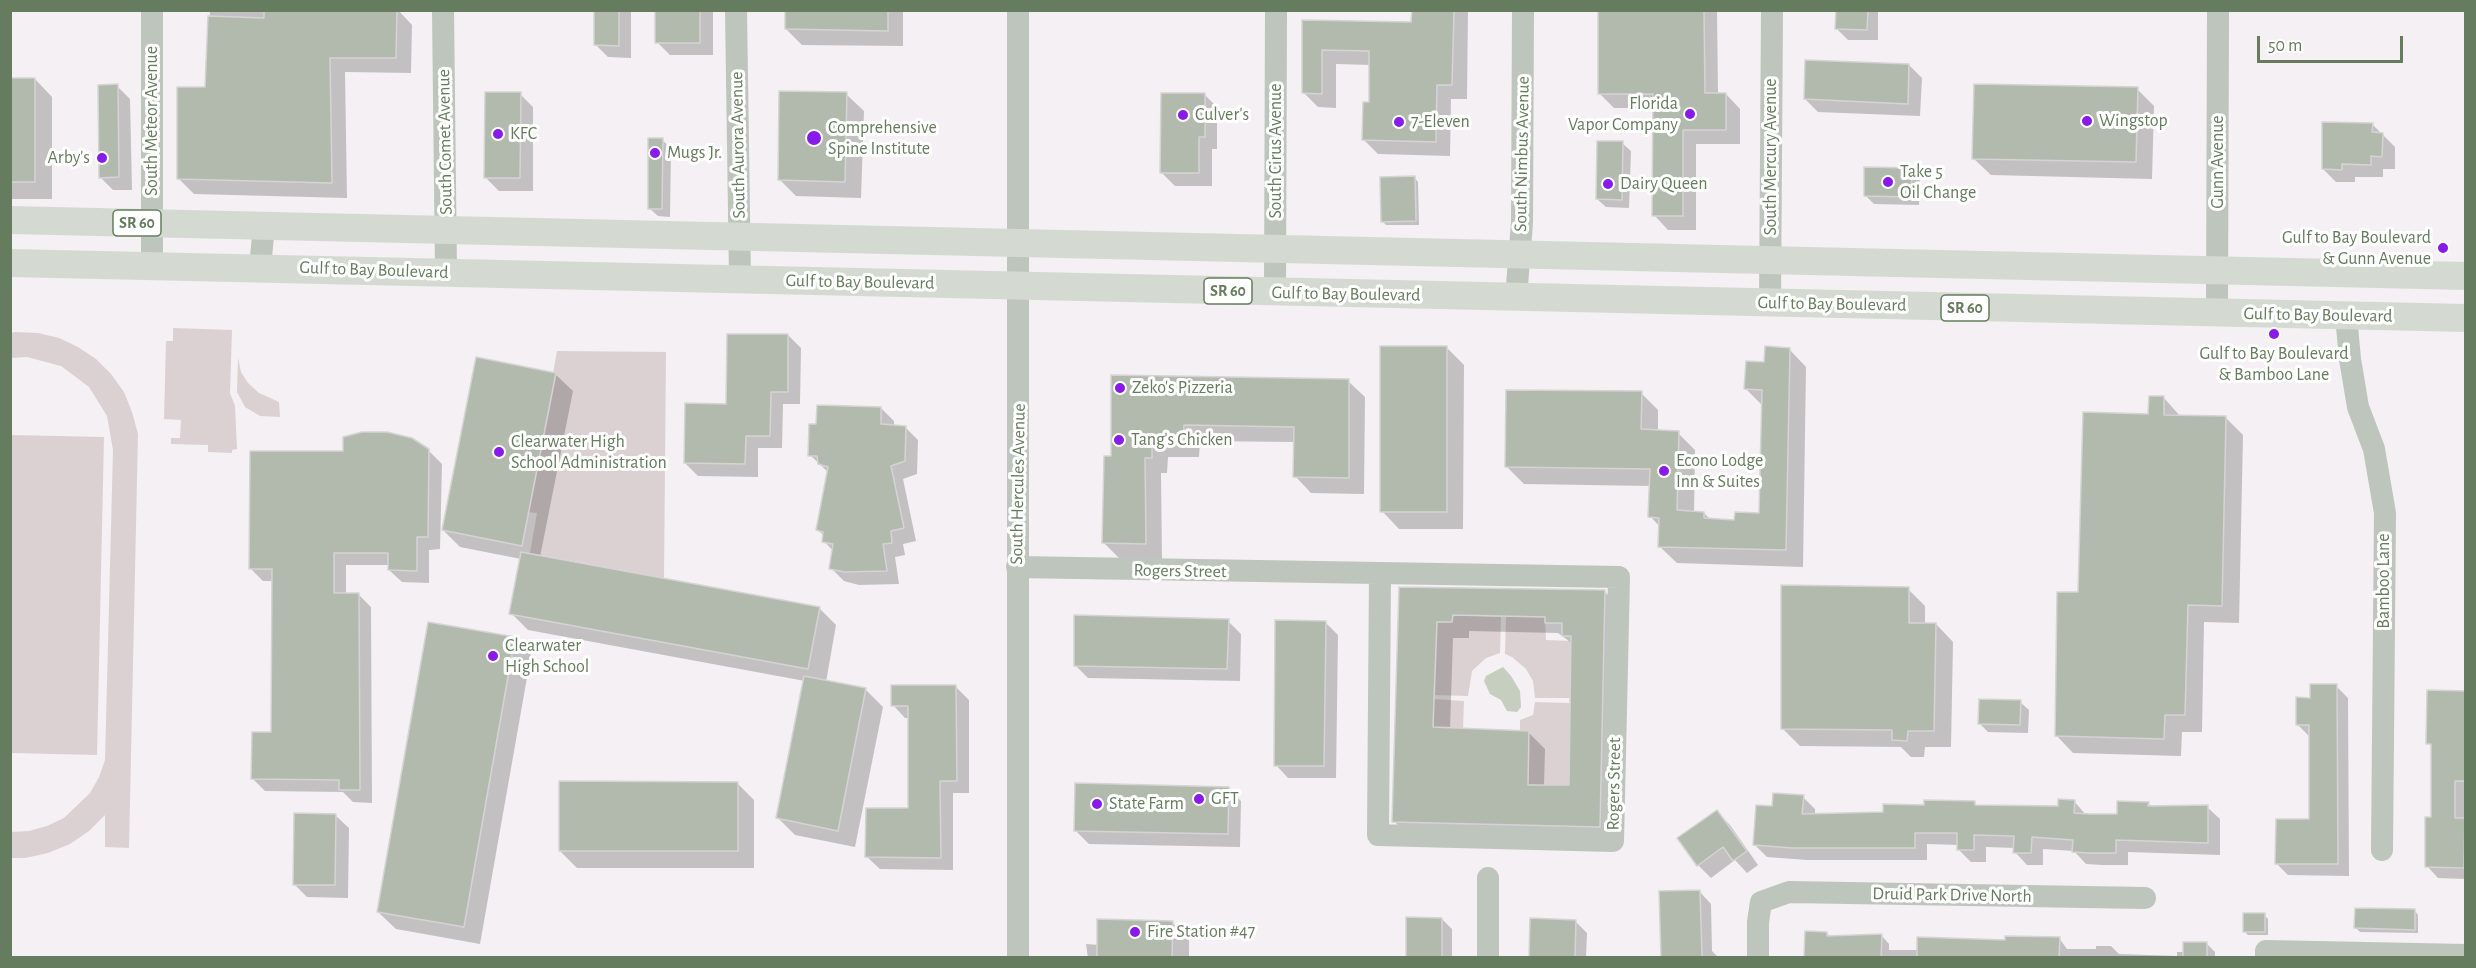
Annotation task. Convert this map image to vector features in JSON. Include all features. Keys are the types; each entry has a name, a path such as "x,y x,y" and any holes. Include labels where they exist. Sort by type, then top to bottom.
{"main road":[{"name":"SR 60","path":"10,220 2466,276"},
{"name":"Gulf to Bay Boulevard","path":"10,263 2466,318"}],"street":[{"name":"South Meteor Avenue","path":"152,10 152,267"},
{"name":"South Comet Avenue","path":"443,10 446,273"},
{"name":"South Aurora Avenue","path":"736,10 740,279"},
{"name":"South Hercules Avenue","path":"1018,10 1018,957"},
{"name":"South Cirus Avenue","path":"1275,292 1276,10"},
{"name":"South Nimbus Avenue","path":"1516,298 1522,223 1523,10"},
{"name":"South Mercury Avenue","path":"1770,303 1772,10"},
{"name":"Gunn Avenue","path":"2217,314 2218,10"},
{"path":"260,267 264,226"},
{"name":"Bamboo Lane","path":"2346,316 2358,406 2374,449 2385,513 2382,850"},
{"name":"Rogers Street","path":"1017,567 1380,573 1619,577 1613,841 1378,835 1380,573"},
{"path":"1488,878 1488,957"},
{"name":"Druid Park Drive North","path":"1758,957 1758,922 1761,902 1789,892 2145,898"},
{"path":"2266,957 2266,951 2466,955"}],"shaded area":[{"path":"173,328 232,330 230,393 235,406 237,449 232,450 232,453 208,452 208,445 171,444 171,438 180,438 181,420 164,419 166,341 173,341"},
{"path":"11,333 38,333 59,338 96,359 124,392 138,434 129,848 105,847 105,815 89,831 70,844 48,853 25,858 11,858 11,832 29,831 64,818 90,793 105,760 113,450 107,416 89,387 61,366 27,357 11,358"},
{"path":"557,351 666,352 664,578 530,553 537,513 528,512"},
{"path":"238,358 241,372 248,383 259,393 279,402 280,417 260,416 245,407 237,392"},
{"path":"11,435 104,437 97,755 11,753"},
{"path":"1453,615 1501,617 1500,653 1486,658 1472,671 1468,696 1434,695 1437,622 1452,622"},
{"path":"1506,617 1545,617 1546,640 1571,641 1570,698 1535,698 1533,681 1526,669 1505,654"},
{"path":"1503,667 1520,691 1521,707 1517,712 1507,711 1501,700 1490,694 1484,681 1486,676"},
{"path":"1434,699 1464,701 1463,729 1431,782"},
{"path":"1535,702 1570,703 1569,785 1553,785 1552,791 1526,791 1529,731 1520,731 1520,720 1533,715"}],"building":[{"path":"264,10 397,10 396,58 330,58 332,183 177,179 177,87 205,87 208,16 264,18"},
{"path":"594,10 619,10 619,46 594,45"},
{"path":"655,10 700,10 700,43 655,43"},
{"path":"785,10 888,10 888,31 785,29"},
{"path":"1412,10 1454,10 1452,85 1437,85 1436,142 1362,140 1363,102 1369,102 1369,51 1322,50 1322,94 1302,93 1302,20 1411,22"},
{"path":"1598,10 1704,10 1705,93 1726,93 1726,130 1683,130 1683,216 1652,216 1653,94 1598,94"},
{"path":"1836,10 1868,10 1867,30 1835,29"},
{"path":"1805,60 1909,64 1908,104 1804,99"},
{"path":"10,78 35,78 35,182 10,182"},
{"path":"118,84 119,177 99,178 98,85"},
{"path":"1974,84 2138,87 2136,162 1972,159"},
{"path":"779,91 847,92 845,182 778,180"},
{"path":"485,92 521,92 520,178 484,178"},
{"name":"Culver's","path":"1161,93 1205,93 1205,137 1199,137 1199,173 1160,173"},
{"path":"2322,122 2373,123 2372,132 2383,133 2382,157 2371,156 2371,165 2342,164 2342,170 2322,169"},
{"name":"Mugs Jr.","path":"648,138 663,138 662,209 648,209"},
{"path":"1597,141 1623,141 1622,200 1596,199"},
{"name":"Take 5 Oil Change","path":"1864,167 1912,168 1911,197 1864,196"},
{"path":"1415,176 1416,221 1381,222 1380,177"},
{"path":"727,334 788,334 788,392 771,392 770,436 746,436 745,464 684,463 685,403 726,404"},
{"path":"1380,346 1447,346 1447,512 1380,512"},
{"path":"1765,346 1790,348 1786,550 1658,547 1659,518 1648,517 1650,469 1505,467 1506,390 1642,391 1641,429 1679,431 1677,510 1704,512 1704,518 1734,520 1735,512 1759,513 1762,390 1744,389 1746,361 1764,362"},
{"name":"Clearwater High School Administration","path":"476,357 556,373 522,546 442,530"},
{"path":"1111,375 1349,379 1349,478 1293,477 1294,427 1184,425 1183,441 1152,441 1152,458 1145,458 1146,544 1102,543 1104,456 1111,456"},
{"path":"2149,396 2164,396 2164,415 2226,416 2222,606 2188,605 2185,715 2165,715 2164,739 2055,736 2057,592 2078,592 2083,412 2148,414"},
{"path":"817,405 881,407 881,424 906,426 905,461 891,466 904,528 891,531 892,543 883,544 887,571 845,572 829,569 833,544 822,542 823,532 816,530 828,467 818,464 817,456 808,456 809,424 816,424"},
{"path":"362,432 387,432 412,438 429,449 428,537 417,537 417,571 388,570 388,553 334,553 334,593 359,593 360,790 339,790 339,780 251,779 252,732 271,732 272,569 249,569 250,451 343,451 343,437"},
{"path":"521,552 820,607 808,669 509,614"},
{"path":"1781,585 1909,587 1909,623 1936,623 1934,731 1908,731 1907,741 1892,740 1892,730 1781,729"},
{"path":"1399,587 1605,590 1600,827 1392,822","holes":["1453,615 1545,617 1545,623 1562,623 1562,636 1571,636 1569,785 1528,785 1529,731 1433,727 1437,622 1452,622"]},
{"path":"1074,615 1229,619 1227,669 1074,666"},
{"path":"1275,620 1326,621 1324,766 1274,766"},
{"path":"428,622 515,637 464,927 377,912"},
{"path":"804,676 866,688 838,831 776,818"},
{"path":"2310,684 2337,684 2338,864 2275,864 2276,819 2309,819 2309,725 2296,725 2296,697 2310,698"},
{"path":"891,685 956,685 957,781 940,781 941,858 865,857 866,808 908,808 908,706 891,706"},
{"path":"2427,690 2466,691 2466,781 2455,781 2455,818 2465,818 2464,868 2425,867 2425,817 2431,817 2431,744 2426,744"},
{"path":"1979,699 2021,700 2020,725 1978,724"},
{"path":"559,781 738,782 738,851 559,851"},
{"path":"1075,783 1229,787 1228,834 1074,831"},
{"path":"1773,793 1804,795 1802,814 1883,812 1883,804 1924,805 1924,800 1975,801 1975,805 2058,806 2058,799 2075,800 2074,813 2090,814 2117,814 2117,801 2149,802 2148,806 2208,805 2208,843 2116,840 2116,853 2088,853 2072,852 2073,840 2032,837 2031,853 2013,853 2014,836 1974,835 1974,850 1957,850 1957,833 1915,833 1915,848 1793,848 1753,845 1756,805 1772,806"},
{"path":"1717,810 1747,851 1733,861 1723,847 1697,866 1677,838"},
{"path":"294,813 336,814 335,885 293,885"},
{"path":"1700,890 1702,957 1661,957 1659,891"},
{"path":"2355,908 2415,909 2415,930 2354,928"},
{"path":"2243,913 2265,913 2265,932 2243,932"},
{"path":"1406,917 1442,918 1442,957 1406,957"},
{"path":"1530,918 1576,920 1575,957 1529,957"},
{"name":"Fire Station #47","path":"1097,919 1173,921 1172,957 1097,957"},
{"path":"1805,931 1827,932 1827,936 1882,934 1881,957 1804,957"},
{"path":"2005,936 2060,937 2059,957 1917,957 1917,937 2005,940"},
{"path":"2183,942 2207,942 2207,957 2183,957"}],"place":[{"name":"Florida Vapor Company","path":"1690,114"},
{"name":"Culver's","path":"1183,115"},
{"name":"Wingstop","path":"2087,121"},
{"name":"7-Eleven","path":"1399,122"},
{"name":"KFC","path":"498,134"},
{"name":"Comprehensive Spine Institute","path":"814,138"},
{"name":"Mugs Jr.","path":"655,153"},
{"name":"Arby's","path":"102,158"},
{"name":"Take 5 Oil Change","path":"1888,182"},
{"name":"Dairy Queen","path":"1608,184"},
{"name":"Gulf to Bay Boulevard & Gunn Avenue","path":"2443,248"},
{"name":"Gulf to Bay Boulevard & Bamboo Lane","path":"2274,334"},
{"name":"Zeko's Pizzeria","path":"1120,388"},
{"name":"Tang's Chicken","path":"1119,440"},
{"name":"Clearwater High School Administration","path":"499,452"},
{"name":"Econo Lodge Inn & Suites","path":"1664,471"},
{"name":"Clearwater High School","path":"493,656"},
{"name":"GFT","path":"1199,799"},
{"name":"State Farm","path":"1097,804"},
{"name":"Fire Station #47","path":"1135,932"}]}
